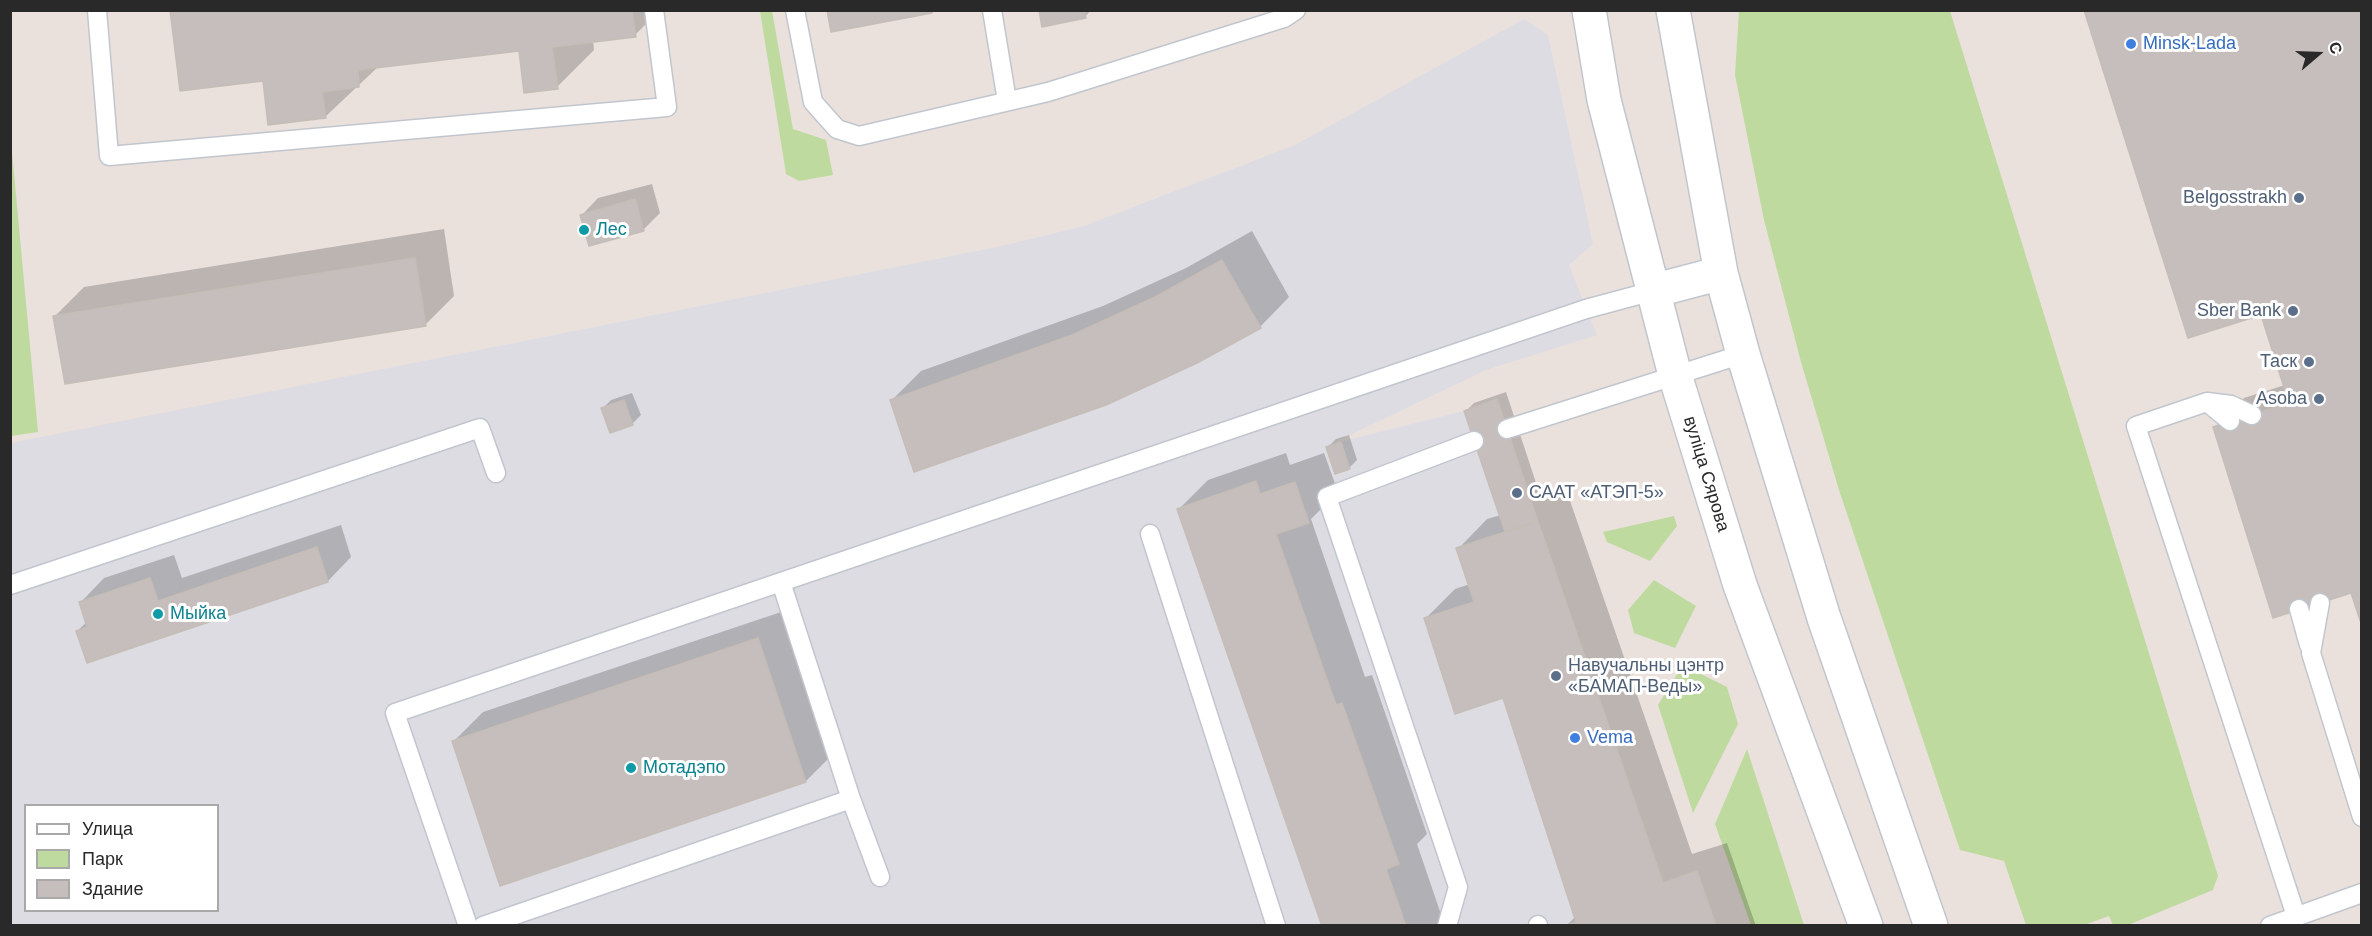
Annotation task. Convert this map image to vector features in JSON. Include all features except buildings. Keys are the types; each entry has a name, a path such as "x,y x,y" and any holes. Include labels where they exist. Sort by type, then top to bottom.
{"street":[{"name":"вуліца Сярова","path":"1589,10 1604,100 1675,375 1740,585 1866,926"},
{"path":"1673,10 1721,273 1743,354 1824,618 1931,926"},
{"path":"1653,291 1721,273"}],"lane":[{"path":"97,10 109,156 667,107 654,10"},
{"path":"795,10 813,102 837,129 859,136 1047,92 1284,18 1296,10"},
{"path":"992,10 1007,101"},
{"path":"468,926 394,713 1586,309 1653,291"},
{"path":"1507,429 1743,354"},
{"path":"2252,415 2231,405 2207,402 2136,426 2296,916"},
{"path":"2207,402 2230,421"},
{"path":"10,585 480,428 496,473"},
{"path":"1447,926 1458,887 1327,497 1474,441"},
{"path":"1150,534 1276,926"},
{"path":"781,582 880,877"},
{"path":"2311,653 2320,603"},
{"path":"2300,609 2311,653 2361,817"},
{"path":"483,926 852,799"},
{"path":"2270,926 2361,893"}],"shaded area":[{"path":"1524,19 1548,35 1593,244 1569,265 1597,335 1486,370 1331,444 1464,411 1497,399 1663,882 1697,871 1716,925 11,926 11,443 1002,246 1084,226 1295,145"}],"green space":[{"path":"760,11 772,11 793,129 826,140 833,175 799,181 786,174"},
{"path":"1739,11 1950,11 2218,876 2213,890 2128,925 2113,925 2109,916 2084,925 2026,925 2004,861 1960,850 1839,490 1801,362 1764,220 1735,75"},
{"path":"10,130 38,432 11,436 10,436"},
{"path":"1674,516 1677,526 1650,561 1607,542 1603,532"},
{"path":"1654,580 1696,606 1675,648 1634,633 1628,610"},
{"path":"1683,665 1727,687 1738,724 1693,813 1658,705"},
{"path":"1747,749 1804,925 1751,925 1715,824"}],"place":[{"name":"Minsk-Lada","path":"2131,44"},
{"name":"Belgosstrakh","path":"2299,198"},
{"name":"Лес","path":"584,230"},
{"name":"Sber Bank","path":"2293,311"},
{"name":"Таск","path":"2309,362"},
{"name":"Asoba","path":"2319,399"},
{"name":"СААТ «АТЭП-5»","path":"1517,493"},
{"name":"Мыйка","path":"158,614"},
{"name":"Навучальны цэнтр «БАМАП-Веды»","path":"1556,676"},
{"name":"Vema","path":"1575,738"},
{"name":"Мотадэпо","path":"631,768"}]}
